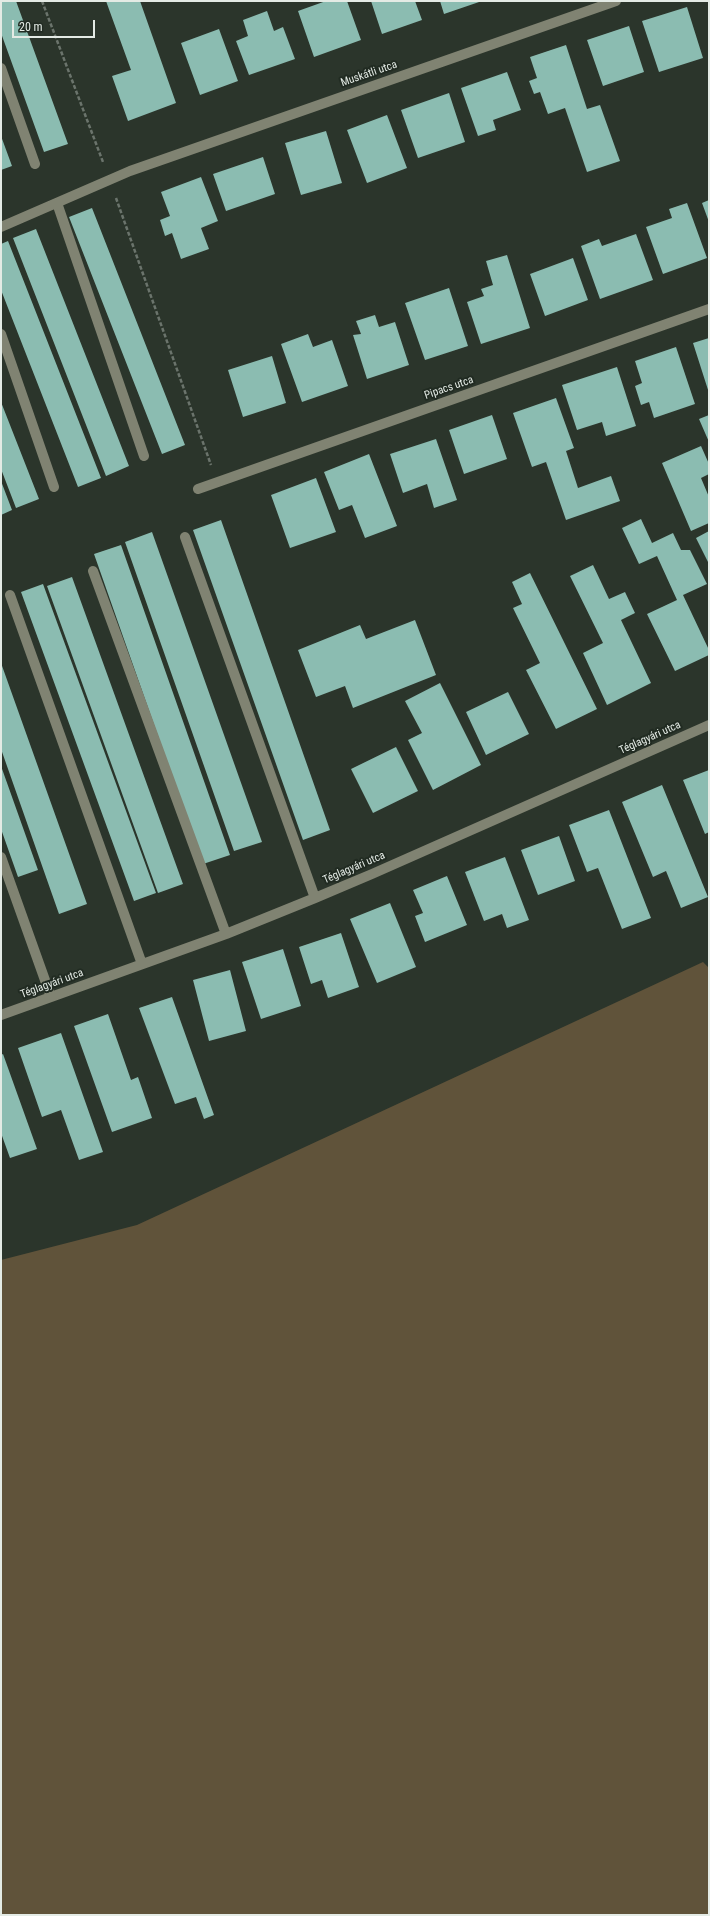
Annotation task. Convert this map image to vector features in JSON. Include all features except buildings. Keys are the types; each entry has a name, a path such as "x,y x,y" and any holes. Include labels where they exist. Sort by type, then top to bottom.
{"street":[{"name":"Muskátli utca","path":"1,227 130,170 616,1"},
{"path":"1,68 36,164"},
{"path":"57,203 144,456"},
{"name":"Pipacs utca","path":"198,489 709,309"},
{"path":"1,334 54,487"},
{"path":"185,538 315,898"},
{"path":"93,571 226,934"},
{"path":"10,595 142,964"},
{"name":"Téglagyári utca","path":"1,1015 226,934 315,898 709,725"},
{"path":"1,856 51,997"}],"path":[{"path":"42,1 110,180 218,482"}],"shaded area":[{"path":"703,962 709,968 709,1915 1,1915 1,1260 137,1225"}]}
